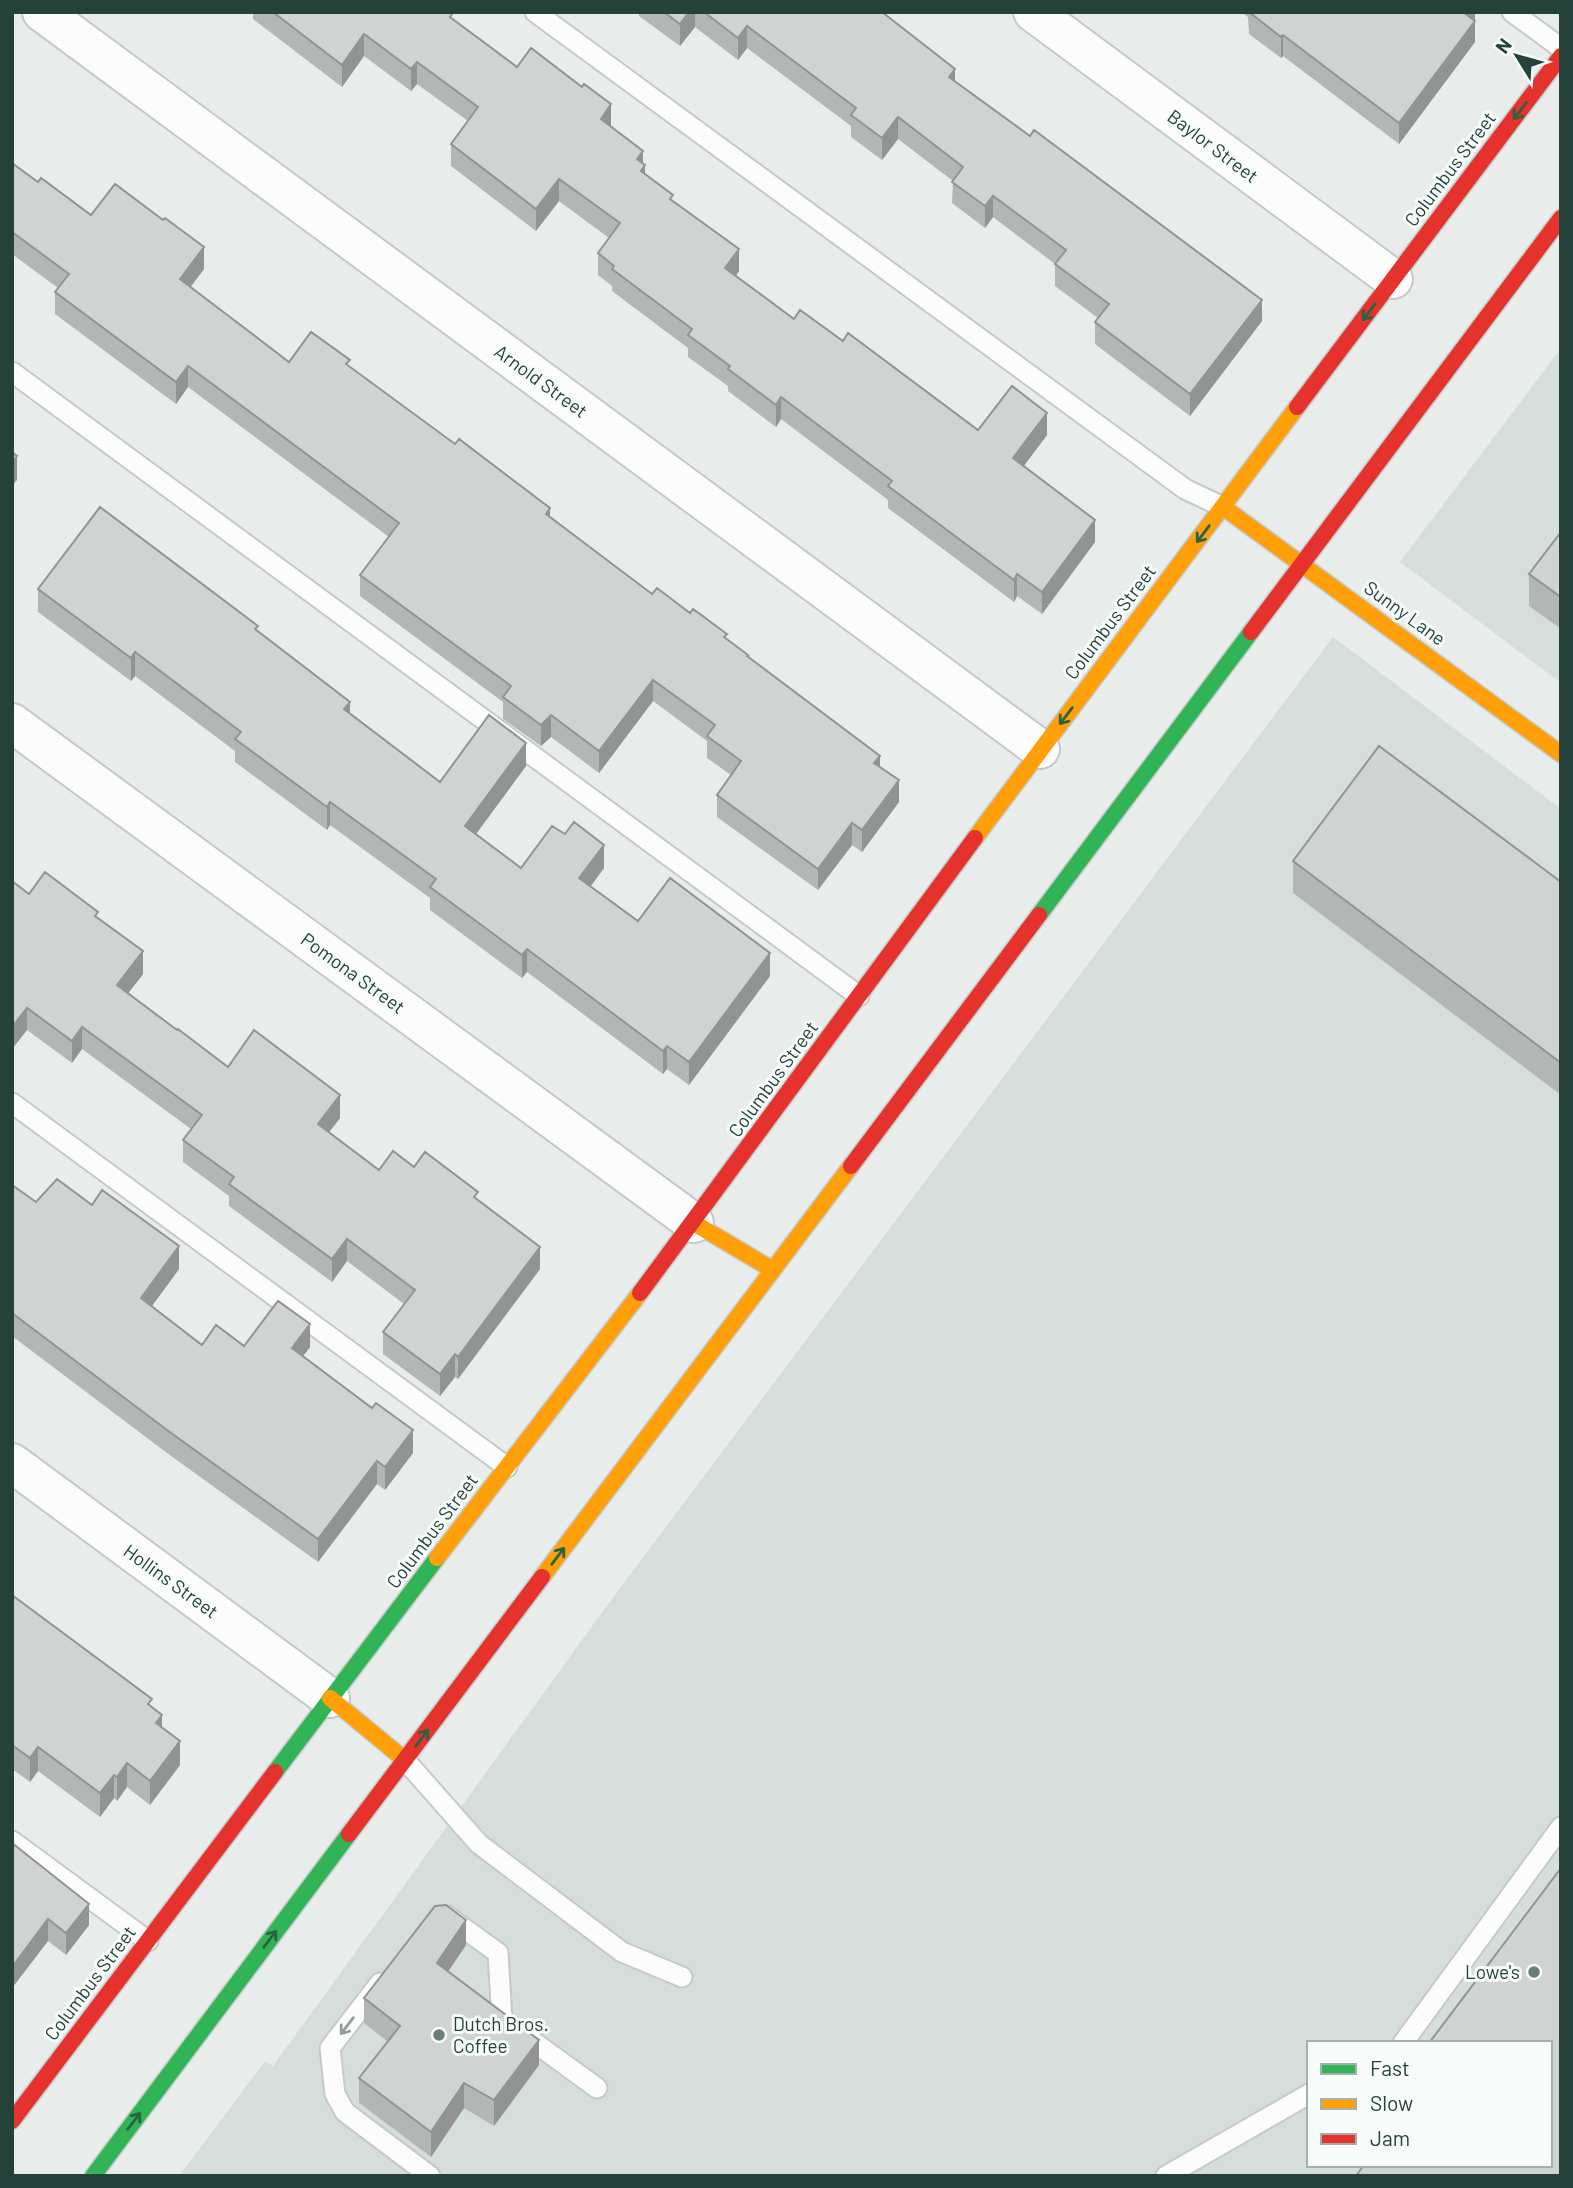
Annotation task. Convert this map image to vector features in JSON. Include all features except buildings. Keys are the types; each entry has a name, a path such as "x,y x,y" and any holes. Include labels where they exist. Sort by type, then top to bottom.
{"main road":[{"name":"Columbus Street","path":"12,2121 330,1698 694,1223 1040,749 1561,56"},
{"path":"93,2176 1561,218"},
{"name":"Sunny Lane","path":"1223,507 1561,754"},
{"path":"694,1223 773,1270"},
{"path":"330,1698 405,1760"}],"street":[{"name":"Arnold Street","path":"42,12 1040,749"},
{"name":"Baylor Street","path":"1033,12 1393,279"},
{"name":"Pomona Street","path":"12,723 694,1223"},
{"name":"Hollins Street","path":"12,1463 330,1698"}],"lane":[{"path":"535,12 1185,489 1223,507"},
{"path":"1512,12 1561,48"},
{"path":"12,372 859,996"},
{"path":"12,1103 507,1467"},
{"path":"405,1760 479,1844 622,1952 682,1977"},
{"path":"1404,2041 1561,1827"},
{"path":"12,1841 148,1941"},
{"path":"428,1920 447,1916 498,1953 502,2018 597,2088"},
{"path":"395,1963 330,2048 335,2094 345,2112 430,2176"},
{"path":"1166,2176 1307,2095"}],"shaded area":[{"path":"1561,348 1561,683 1400,562"},
{"path":"1333,637 1561,809 1561,2176 179,2176 265,2061 273,2066 614,1596"}],"traffic: fast":[{"path":"1039,915 1251,632"},
{"path":"275,1772 437,1558"},
{"path":"93,2176 349,1834"}],"traffic: slow":[{"path":"975,838 1297,407"},
{"path":"1223,507 1561,754"},
{"path":"542,1577 851,1166"},
{"path":"694,1223 773,1270"},
{"path":"437,1558 640,1293"},
{"path":"330,1698 405,1760"}],"traffic: jam":[{"path":"1297,407 1561,56"},
{"path":"1251,632 1561,218"},
{"path":"640,1293 975,838"},
{"path":"851,1166 1039,915"},
{"path":"349,1834 542,1577"},
{"path":"12,2121 275,1772"}],"place":[{"name":"Lowe's","path":"1534,1972"},
{"name":"Dutch Bros. Coffee","path":"439,2035"}]}
